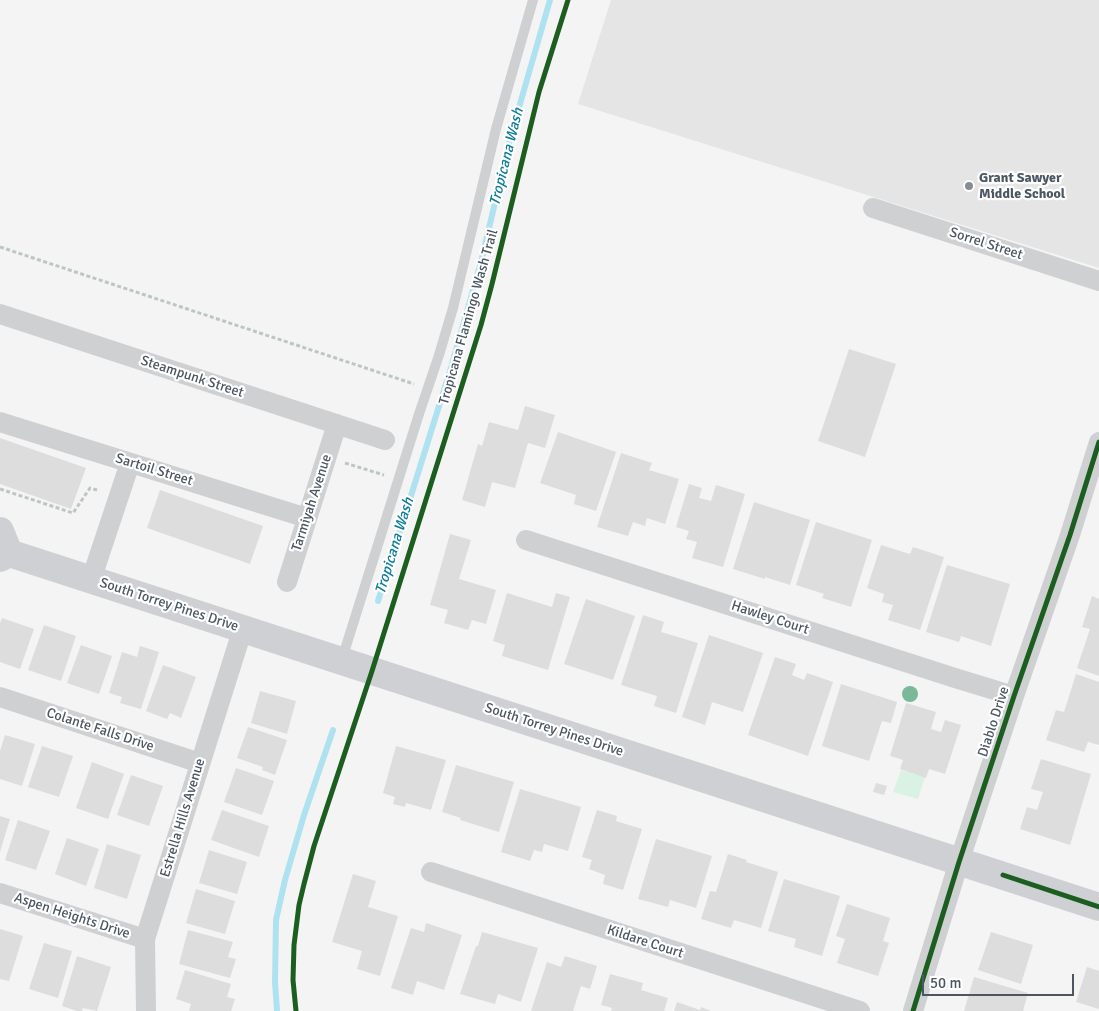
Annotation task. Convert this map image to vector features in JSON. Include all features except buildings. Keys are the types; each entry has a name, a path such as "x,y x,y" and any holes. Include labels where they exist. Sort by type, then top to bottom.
{"main road":[{"name":"South Torrey Pines Drive","path":"3,548 91,580 1099,907"}],"street":[{"name":"Sorrel Street","path":"872,208 1099,281"},
{"name":"Steampunk Street","path":"0,314 385,440"},
{"name":"Sartoil Street","path":"0,422 307,518"},
{"name":"Tarmiyah Avenue","path":"287,582 337,424"},
{"name":"Diablo Drive","path":"913,1011 959,862 1070,535 1099,442"},
{"path":"91,580 130,463"},
{"name":"Hawley Court","path":"526,540 1014,696"},
{"name":"Estrella Hills Avenue","path":"146,1011 144,939 243,628"},
{"name":"Colante Falls Drive","path":"0,697 200,763"},
{"name":"Kildare Court","path":"431,872 860,1011"},
{"name":"Aspen Heights Drive","path":"0,893 144,939"}],"lane":[{"path":"341,660 453,308 496,129 533,0"}],"path":[{"path":"0,247 414,383 411,393"},
{"path":"337,460 385,475 382,484"},
{"path":"0,489 73,513 90,488 97,490"}],"shaded area":[{"name":"Grant Sawyer Middle School","path":"611,0 1099,0 1099,268 578,104"}],"green space":[{"path":"901,770 925,777 918,799 893,792"}],"waterway":[{"name":"Tropicana Wash","path":"378,601 450,371 481,262 511,135 550,0"},
{"name":"Tropicana Wash","path":"277,1011 275,982 276,920 285,880 304,815 333,730"}],"cycle path":[{"name":"Tropicana Flamingo Wash Trail","path":"296,1011 293,980 294,945 299,905 314,846 372,671 481,325 539,92 568,0"},
{"path":"913,1011 959,862 1070,535 1099,442"},
{"path":"1003,875 1099,907"}],"place":[{"name":"Grant Sawyer Middle School","path":"969,186"}]}
